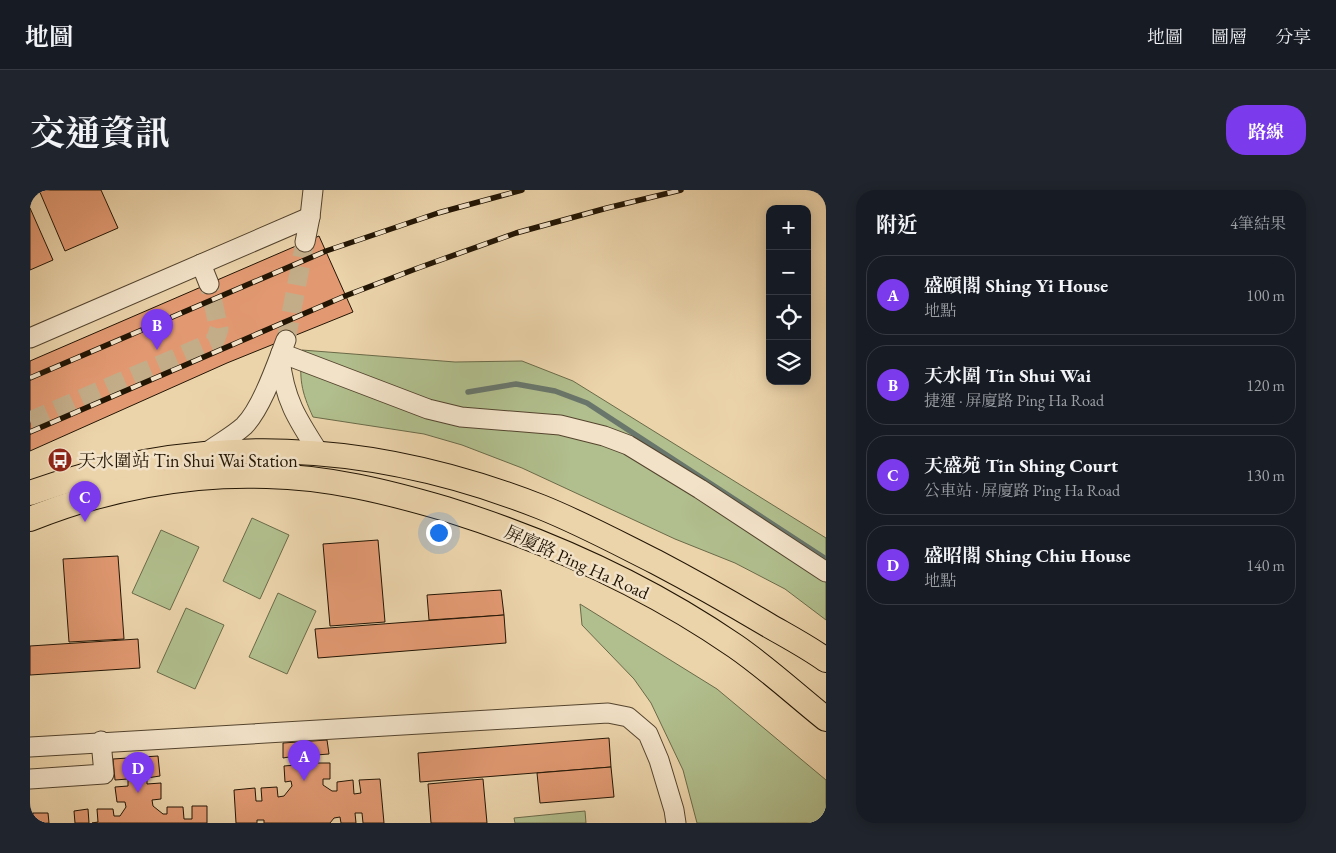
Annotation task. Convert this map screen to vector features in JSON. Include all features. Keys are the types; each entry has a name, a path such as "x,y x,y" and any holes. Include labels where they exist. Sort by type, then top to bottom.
{"main road":[{"name":"屏廈路 Ping Ha Road","path":"30,493 110,469 206,453 289,451 383,461 420,469 490,489 541,507 592,530 706,588 826,660"},
{"name":"屏廈路 Ping Ha Road","path":"30,519 78,502 128,489 178,481 241,475 291,477 343,484 420,501 536,540 613,574 691,617 736,647 826,720"}],"street":[{"path":"305,242 313,190"},
{"path":"30,338 310,217"},
{"path":"201,264 209,284"},
{"path":"282,350 282,380 288,400 319,453"},
{"path":"206,453 244,425 261,400 282,350"},
{"path":"282,350 428,409 461,417 560,425 604,436 628,445 700,489 826,572"},
{"path":"30,747 101,741 608,713 628,717 648,734 659,760 676,823"},
{"path":"30,779 104,774 101,741"}],"green space":[{"path":"302,350 455,362 522,361 573,381 826,538 826,620 785,589 735,563 675,539 522,468 462,445 424,434 313,417 302,385"},
{"path":"252,518 289,535 260,599 223,581"},
{"path":"161,530 199,547 170,610 132,593"},
{"path":"278,593 316,611 287,674 249,657"},
{"path":"580,604 717,689 826,780 826,823 697,823 683,770 651,703 634,679 582,625"},
{"path":"186,608 224,625 195,689 157,672"},
{"path":"585,811 586,823 515,823 514,818"}],"building":[{"path":"39,190 101,190 118,228 65,251"},
{"path":"30,208 53,260 30,270"},
{"path":"319,236 353,312 227,363 30,451 30,361"},
{"path":"378,540 385,622 330,626 323,544"},
{"path":"118,556 124,639 69,642 63,559"},
{"path":"501,590 504,615 429,620 427,595"},
{"path":"504,615 506,643 318,658 315,629"},
{"path":"138,639 140,668 30,675 30,646"},
{"path":"609,738 611,767 420,782 418,753"},
{"path":"327,740 329,754 316,755 316,763 330,763 330,779 323,779 323,785 332,791 337,791 337,782 353,780 354,794 361,793 359,780 380,779 384,823 363,823 362,813 355,813 356,823 341,823 340,817 334,818 330,823 264,823 264,820 257,820 257,823 236,823 234,790 255,788 256,801 262,801 261,788 277,787 278,797 284,796 292,786 291,781 285,782 284,766 296,765 295,756 283,758 283,743"},
{"path":"158,756 160,776 147,778 147,784 161,783 161,799 152,800 153,806 163,814 167,814 167,807 183,807 184,819 192,819 192,806 207,806 207,823 92,823 98,822 97,809 113,809 114,816 120,816 126,807 125,802 117,802 115,787 128,786 128,779 115,780 113,759"},
{"path":"611,767 614,797 540,803 537,773"},
{"path":"483,779 487,823 431,823 428,784"},
{"path":"88,809 89,823 75,823 74,811"},
{"path":"33,813 48,813 49,823 34,823"}],"waterway":[{"path":"468,392 516,384 555,391 587,403 826,559"}],"tunnel":[{"path":"286,340 305,242"},
{"path":"30,421 215,341 219,329 209,284"}],"railway":[{"path":"30,378 326,251 438,213 522,190"},
{"path":"30,432 345,296 418,268 516,233 681,190"}],"place":[{"name":"天水圍 Tin Shui Wai","path":"157,350"},
{"name":"天水圍站 Tin Shui Wai Station","path":"60,460"},
{"name":"天盛苑 Tin Shing Court","path":"85,522"},
{"name":"盛頤閣 Shing Yi House","path":"304,781"},
{"name":"盛昭閣 Shing Chiu House","path":"138,793"}]}
